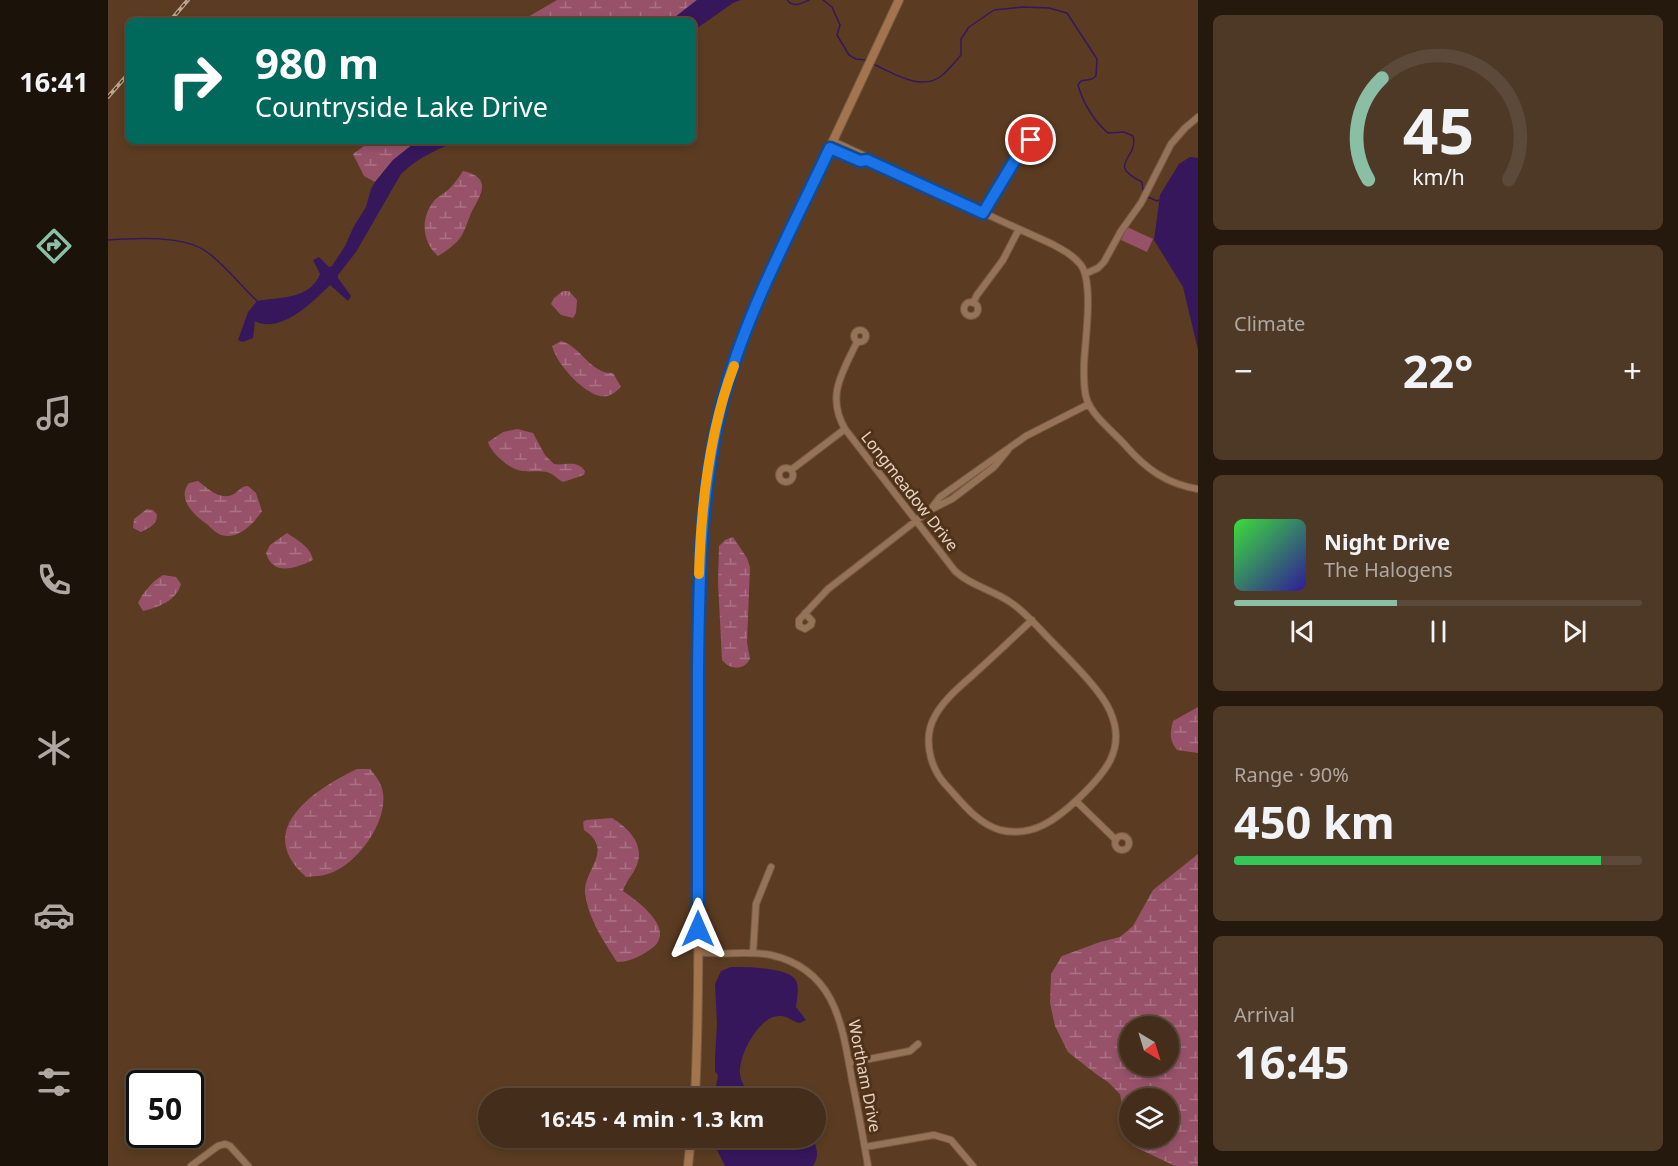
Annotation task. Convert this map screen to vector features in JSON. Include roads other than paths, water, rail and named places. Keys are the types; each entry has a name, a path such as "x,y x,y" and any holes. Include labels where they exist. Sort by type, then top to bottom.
{"main road":[{"path":"695,1088 700,559 707,475 717,424 731,372 762,291 899,0"},
{"path":"688,1166 690,1148"}],"street":[{"path":"1085,274 1098,268 1104,262 1121,231 1138,207 1171,144 1198,117"},
{"path":"983,213 1027,140"},
{"path":"832,145 863,155 867,160 1069,253 1085,274 1088,289 1084,381 1089,404 1152,472 1169,482 1198,489"},
{"path":"973,303 976,295 1003,260 1019,229"},
{"name":"Longmeadow Drive","path":"857,342 845,365 835,396 837,413 844,429 961,577 1009,600 1032,620"},
{"path":"805,613 828,589 930,510 952,499 994,467 1008,450 1026,436 1089,404"},
{"path":"791,470 844,429"},
{"path":"1032,620 1102,698 1112,717 1115,744 1109,764 1097,780 1076,801 1042,827 1019,832 998,830 968,810 941,779 931,757 930,729 941,706 1032,620"},
{"path":"1076,801 1116,840"},
{"path":"753,953 756,904 771,867"},
{"name":"Wortham Drive","path":"698,952 770,955 790,962 806,972 824,989 840,1019 868,1166"},
{"path":"849,1063 910,1051 918,1044"},
{"path":"865,1147 934,1135 951,1140 973,1166"},
{"path":"191,1166 218,1146 225,1144 230,1146 248,1166"}],"waterway":[{"path":"787,0 795,5 809,0"},
{"path":"823,0 832,7 840,25 837,35 849,55 856,59 866,60"},
{"path":"873,64 906,79 924,82 933,80 946,72 961,55 961,39 969,27 994,10 1023,7 1049,8 1067,13 1097,59 1096,76 1081,81 1078,85 1083,98 1094,117 1108,133 1124,132 1133,136 1134,144 1124,166 1131,176 1142,182 1143,190"},
{"path":"1148,197 1159,200"},
{"path":"108,240 173,240 197,247 220,263 257,301"}],"railway":[{"path":"173,18 188,0"},
{"path":"108,97 126,76"}]}
